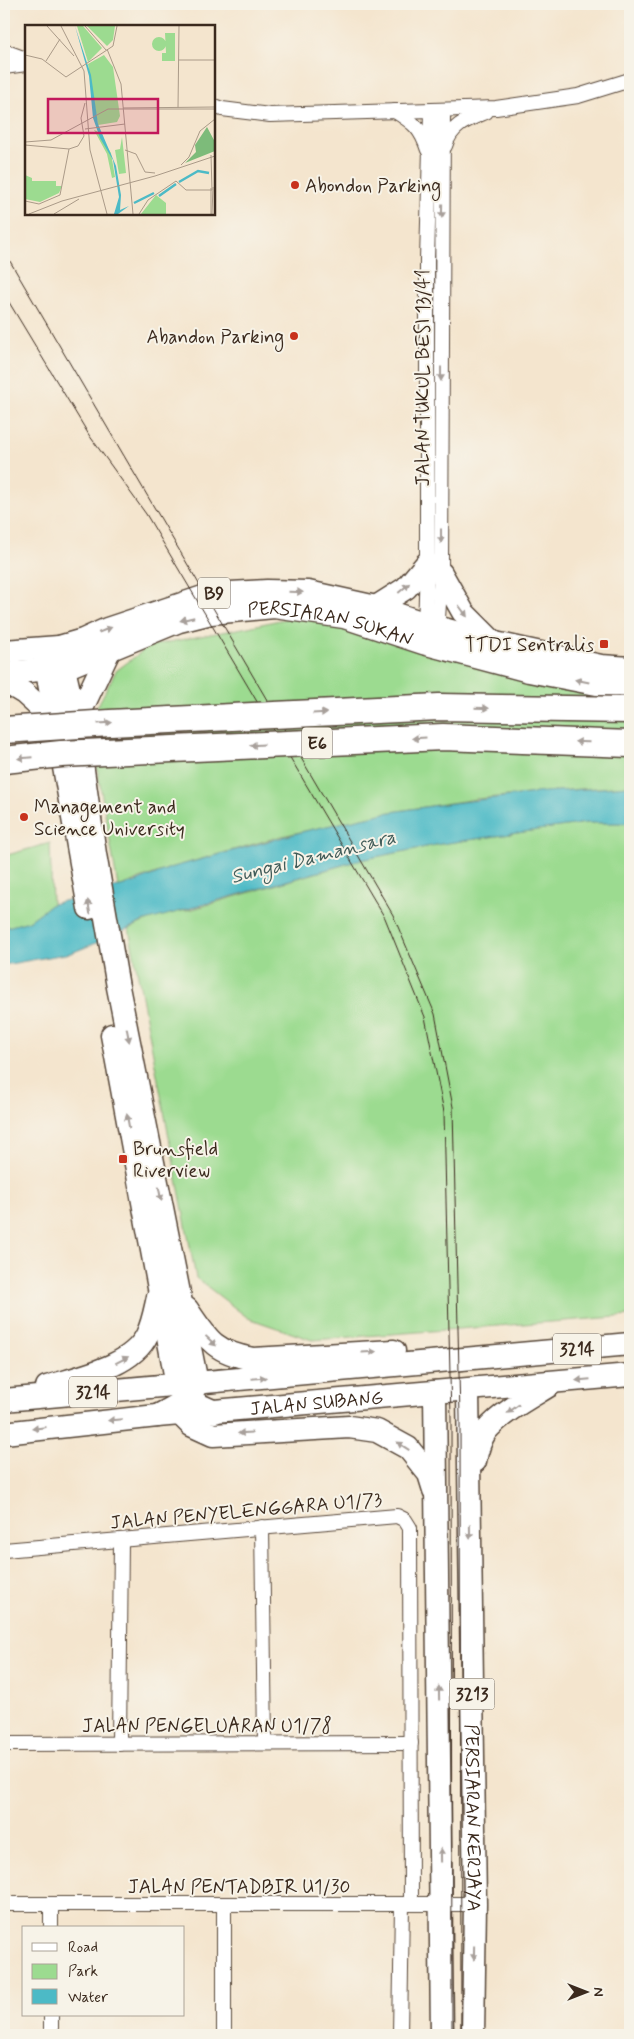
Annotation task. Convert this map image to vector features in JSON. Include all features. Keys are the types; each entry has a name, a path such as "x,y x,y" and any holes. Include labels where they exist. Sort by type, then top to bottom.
{"highway":[{"name":"E6","path":"4,730 439,707 630,710"},
{"name":"E6","path":"4,760 71,754 443,737 630,744"}],"main road":[{"path":"376,607 434,568 463,612 495,643"},
{"name":"PERSIARAN SUKAN","path":"4,651 53,659 107,629 212,594 267,591 308,592 376,607 430,635 529,671 612,687 630,688"},
{"name":"PERSIARAN SUKAN","path":"4,673 53,659 109,651 187,619 210,613 274,607 344,617 430,635 495,643 601,666 630,668"},
{"path":"66,721 109,651"},
{"path":"53,659 66,721 87,855 111,988 159,1289 191,1425 214,1435 349,1427 377,1431 408,1448 429,1474 436,1500"},
{"path":"4,681 66,721"},
{"path":"111,988 182,1302 185,1395"},
{"path":"7,1399 100,1370 128,1358 147,1336 154,1316 159,1289"},
{"path":"182,1302 201,1331 214,1344 234,1355 254,1358 477,1346 497,1347 524,1354"},
{"name":"JALAN SUBANG","path":"7,1399 185,1395 403,1365 630,1344"},
{"path":"460,1383 461,1369 488,1357"},
{"path":"403,1365 443,1371 460,1383"},
{"name":"JALAN SUBANG","path":"185,1395 215,1412 435,1392 460,1383 554,1382 630,1375"},
{"path":"470,1484 478,1447 486,1432 517,1406 554,1382"},
{"name":"PERSIARAN KERJAYA","path":"460,1383 470,1484 475,1904 473,2035"},
{"name":"PERSIARAN KERJAYA","path":"435,1392 442,2035"},
{"name":"3214","path":"4,1433 157,1416 185,1395"}],"street":[{"path":"4,51 25,59"},
{"path":"4,67 25,64"},
{"path":"215,106 222,109 270,115 496,108 578,96 630,80"},
{"path":"395,110 415,124 436,156 454,127 496,108"},
{"name":"JALAN TUKUL BESI 13/41","path":"430,635 434,568 437,110"},
{"name":"JALAN PENYELENGGARA U1/73","path":"4,1550 397,1516 405,1520 410,1528 411,1743 407,1904 400,2035"},
{"path":"262,1527 265,1743"},
{"path":"119,1744 121,1540"},
{"name":"JALAN PENGELUARAN U1/78","path":"4,1744 411,1743"},
{"name":"JALAN PENTADBIR U1/30","path":"4,1904 475,1904"},
{"path":"51,1904 51,1926"},
{"path":"224,1904 224,2035"},
{"path":"51,2016 51,2035"}],"green space":[{"path":"302,615 630,691 630,786 476,799 385,813 282,836 170,868 118,887 89,722 116,671 149,646"},
{"path":"586,823 630,823 630,1316 312,1340 248,1318 196,1278 129,929 160,916 193,909 360,860 441,844"},
{"path":"50,843 52,904 29,921 4,928 4,856"}],"water":[{"name":"Sungai Damansara","path":"630,786 630,823 586,823 441,844 360,860 142,922 71,953 4,965 4,928 29,921 52,904 136,882 170,868 305,831 385,813 545,792"}],"tram line":[{"path":"4,251 393,915 435,1014 453,1107 460,1417 461,2035"},
{"path":"4,294 89,435 146,514 385,918 425,1017 444,1112 451,1419 452,2035"}],"place":[{"name":"Abondon Parking","path":"295,185"},
{"name":"Abandon Parking","path":"294,336"},
{"name":"TTDI Sentralis","path":"604,644"},
{"name":"Management and Science University","path":"24,817"},
{"name":"Brunsfield Riverview","path":"123,1159"}]}
